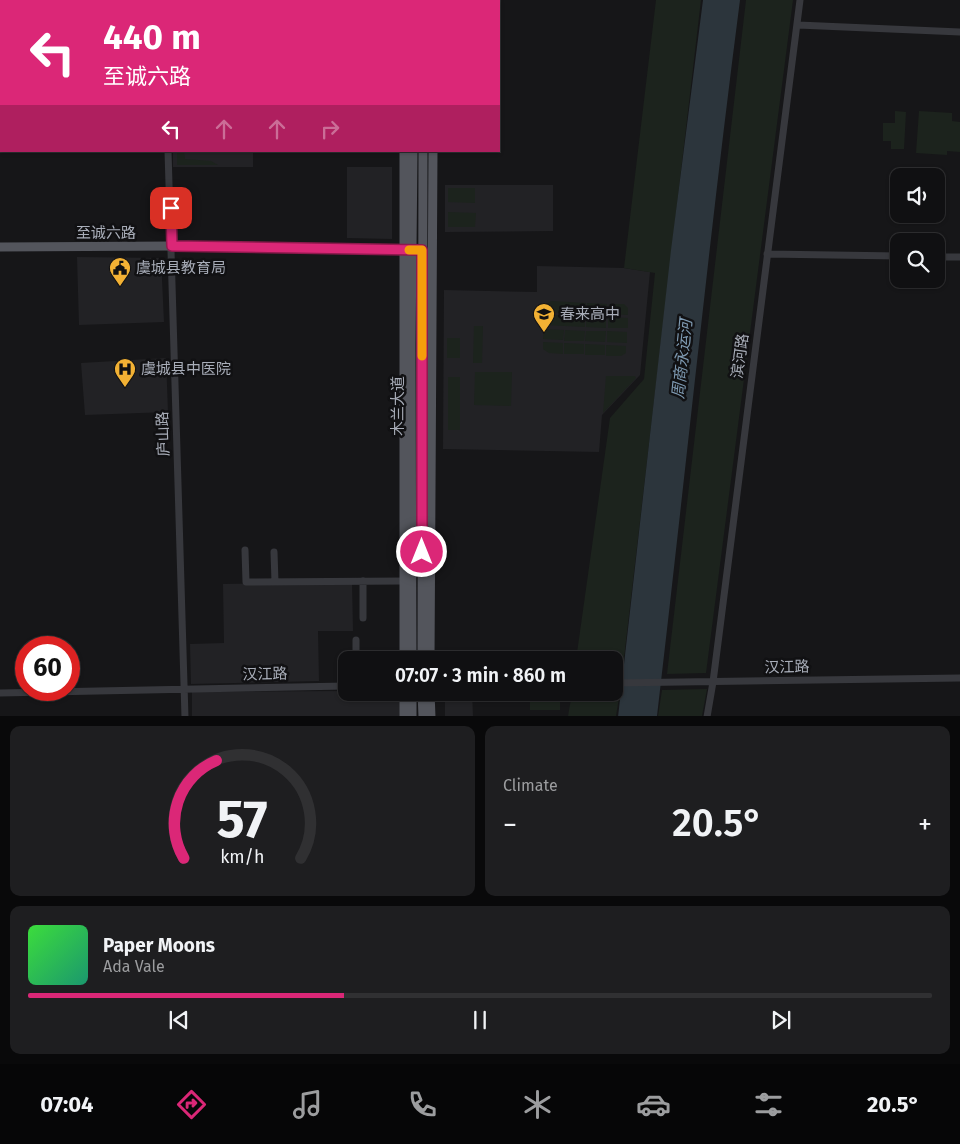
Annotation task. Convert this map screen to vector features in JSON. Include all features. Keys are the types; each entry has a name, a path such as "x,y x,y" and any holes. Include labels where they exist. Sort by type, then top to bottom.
{"main road":[{"path":"404,152 412,250 404,651"},
{"name":"木兰大道","path":"412,651 413,152"},
{"name":"木兰大道","path":"422,651 412,250 423,152"},
{"path":"430,651 433,152"},
{"name":"至诚六路","path":"0,247 172,246"},
{"path":"404,701 404,716"},
{"path":"412,701 412,716"},
{"path":"422,701 423,716"},
{"path":"430,701 431,716"}],"street":[{"name":"滨河路","path":"707,716 713,682 800,0"},
{"path":"798,25 960,32"},
{"name":"庐山路","path":"168,152 185,716"},
{"name":"至诚六路","path":"172,246 412,250"},
{"path":"767,254 890,256"},
{"path":"945,257 960,257"},
{"path":"245,550 246,582 404,581"},
{"path":"274,552 275,582"},
{"path":"362,581 363,618"},
{"path":"356,640 356,651"},
{"name":"汉江路","path":"623,683 960,678"},
{"name":"汉江路","path":"0,693 338,686"}],"shaded area":[{"path":"656,0 701,0 623,666 623,651 577,651 610,418 644,379 655,273 624,268"},
{"path":"746,0 793,0 706,673 667,674"},
{"path":"895,111 906,112 904,149 891,149 891,141 883,141 883,123 895,123"},
{"path":"919,111 952,113 952,121 960,122 960,152 947,151 947,155 916,153"},
{"path":"173,152 253,152 253,167 173,167"},
{"path":"177,152 184,152 185,159 211,161 218,165 177,165"},
{"path":"347,167 392,167 392,239 347,238"},
{"path":"445,185 553,185 553,231 445,232"},
{"path":"448,188 475,188 475,203 448,202"},
{"path":"448,212 476,213 475,227 448,227"},
{"name":"虞城县教育局","path":"77,257 161,258 164,322 79,325"},
{"name":"春来高中","path":"537,266 624,268 650,272 640,375 602,415 599,452 443,449 444,290 537,292"},
{"path":"551,301 586,303 585,314 545,312 545,305"},
{"path":"587,303 607,304 607,315 587,314"},
{"path":"609,304 624,304 628,308 628,315 608,314"},
{"path":"544,315 564,315 565,322 565,316 585,317 585,327 544,325"},
{"path":"586,316 606,317 606,328 586,327"},
{"path":"608,317 628,318 628,328 608,328"},
{"path":"474,326 483,326 482,363 473,363"},
{"path":"544,329 564,330 563,340 543,339"},
{"path":"565,330 585,331 584,341 564,341"},
{"path":"586,331 606,331 605,342 585,341"},
{"path":"607,331 627,332 627,343 607,342"},
{"path":"447,338 460,338 460,358 447,358"},
{"path":"543,342 563,343 563,354 549,353 543,349"},
{"path":"564,343 584,344 584,354 564,354"},
{"path":"585,344 605,345 605,355 585,355"},
{"path":"606,345 626,346 626,353 621,356 606,356"},
{"name":"虞城县中医院","path":"166,358 168,412 85,415 81,363"},
{"path":"475,372 512,372 511,406 474,405"},
{"path":"606,376 635,376 636,378 603,413"},
{"path":"448,377 460,377 460,430 448,430"},
{"path":"352,582 353,631 318,631 319,681 191,684 190,644 224,643 223,584"},
{"path":"707,689 702,716 658,716 662,690"},
{"path":"338,691 338,701 400,701 400,716 192,716 192,692"},
{"path":"445,701 472,701 473,716 445,716"},
{"path":"530,701 560,701 560,710 530,710"},
{"path":"571,701 618,701 616,716 568,716"}],"water":[{"name":"周商永运河","path":"703,0 740,0 707,269 657,716 618,716 620,701 623,701 623,673 671,250"}],"slow traffic":[{"path":"409,250 422,250 422,356"}],"place":[{"name":"虞城县教育局","path":"120,287"},
{"name":"春来高中","path":"544,333"},
{"name":"虞城县中医院","path":"125,388"}],"route":[{"path":"171,208 172,246 422,250 422,552"}]}
